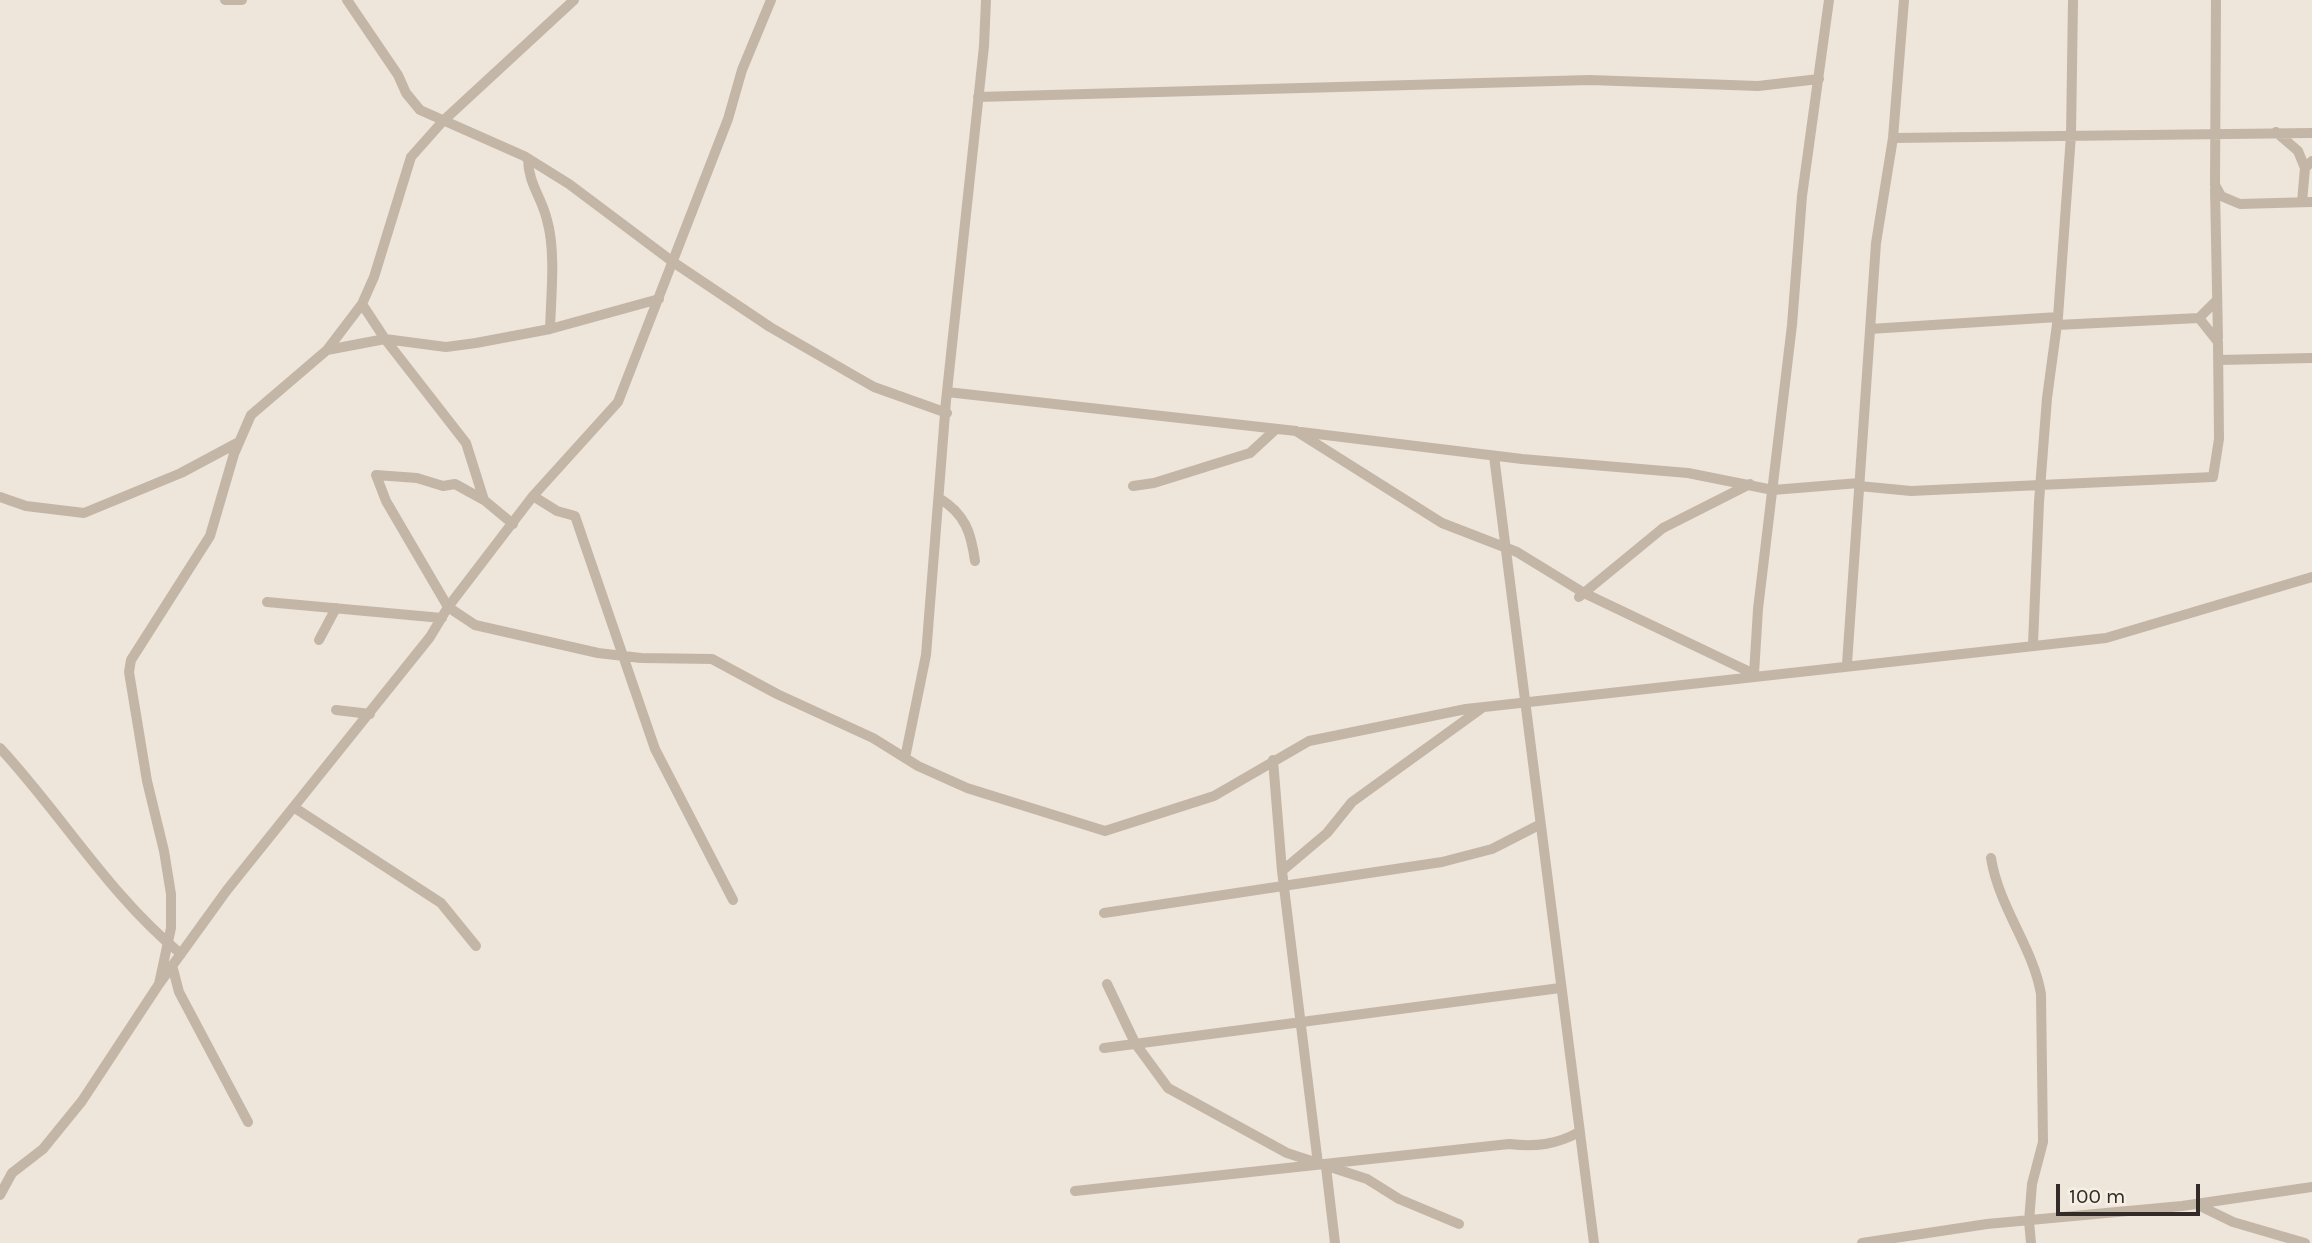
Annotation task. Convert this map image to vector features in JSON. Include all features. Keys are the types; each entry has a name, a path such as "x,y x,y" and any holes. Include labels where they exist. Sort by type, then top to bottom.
{"street":[{"path":"225,0 242,0"},
{"path":"347,0 398,75 406,93 420,110 528,159 569,184 673,262 769,327 874,387 947,413"},
{"path":"159,984 168,943 171,894 164,851 146,781 129,672 131,660 210,536 239,442 251,415 327,350 362,304 374,277 411,157 443,121 574,0"},
{"path":"0,1195 12,1173 43,1149 82,1101 159,984 173,969 227,890 370,714 533,496 618,402 728,119 741,70 771,0"},
{"path":"905,758 926,655 947,392 986,0"},
{"path":"1754,674 1758,609 1792,324 1802,197 1829,0"},
{"path":"1847,664 1876,243 1893,138 1904,0"},
{"path":"2033,645 2047,398 2058,321 2071,135 2073,0"},
{"path":"947,392 1494,456 1688,473 1773,490 1859,484 1911,491 2042,484 2088,485 2213,477 2219,439 2214,133 2216,0"},
{"path":"978,97 1590,80 1758,86 1819,79"},
{"path":"2215,185 2221,197 2240,204 2307,202 2309,165 2298,151 2276,132"},
{"path":"1893,138 2071,135 2110,138 2214,133 2312,133"},
{"path":"528,159 528,177 548,221 552,280 550,329"},
{"path":"327,350 384,339 446,347 550,329 659,299"},
{"path":"1870,329 2199,318 2217,300"},
{"path":"362,304 384,339 466,443 484,500"},
{"path":"2199,318 2218,342"},
{"path":"2219,360 2312,358"},
{"path":"1133,486 1154,483 1250,453 1276,429"},
{"path":"1296,431 1442,523 1507,547 1581,595 1754,674"},
{"path":"0,497 26,506 84,513 181,473 239,442"},
{"path":"1494,456 1594,1243"},
{"path":"513,524 484,500 455,484 443,486 417,478 376,475 386,501 448,607 475,625 623,656 712,659 776,694 873,738 905,758 967,788 1105,831 1214,796 1309,741 1484,706 1754,674 2106,638 2312,577"},
{"path":"1581,595 1663,528 1750,484"},
{"path":"533,496 557,511 575,516 655,749 733,900"},
{"path":"939,498 954,508 964,520 971,536 975,561"},
{"path":"267,602 442,618"},
{"path":"319,640 336,608"},
{"path":"1282,871 1327,833 1352,803 1484,706"},
{"path":"336,710 370,714"},
{"path":"0,748 109,881 181,954"},
{"path":"1273,760 1282,871 1301,1020 1335,1243"},
{"path":"295,808 441,903 476,946"},
{"path":"1104,913 1442,862 1492,849 1539,825"},
{"path":"1991,858 1994,877 2009,919 2038,975 2042,995 2043,1142 2032,1184 2029,1221 2031,1243"},
{"path":"173,969 179,992 248,1122"},
{"path":"1107,984 1135,1043 1168,1088 1287,1153 1367,1180 1399,1199 1459,1224"},
{"path":"1104,1048 1560,988"},
{"path":"1075,1191 1509,1144 1535,1147 1565,1140 1579,1132"},
{"path":"1862,1243 2029,1221 2197,1204 2312,1187"},
{"path":"2197,1204 2233,1222 2305,1243"}]}
